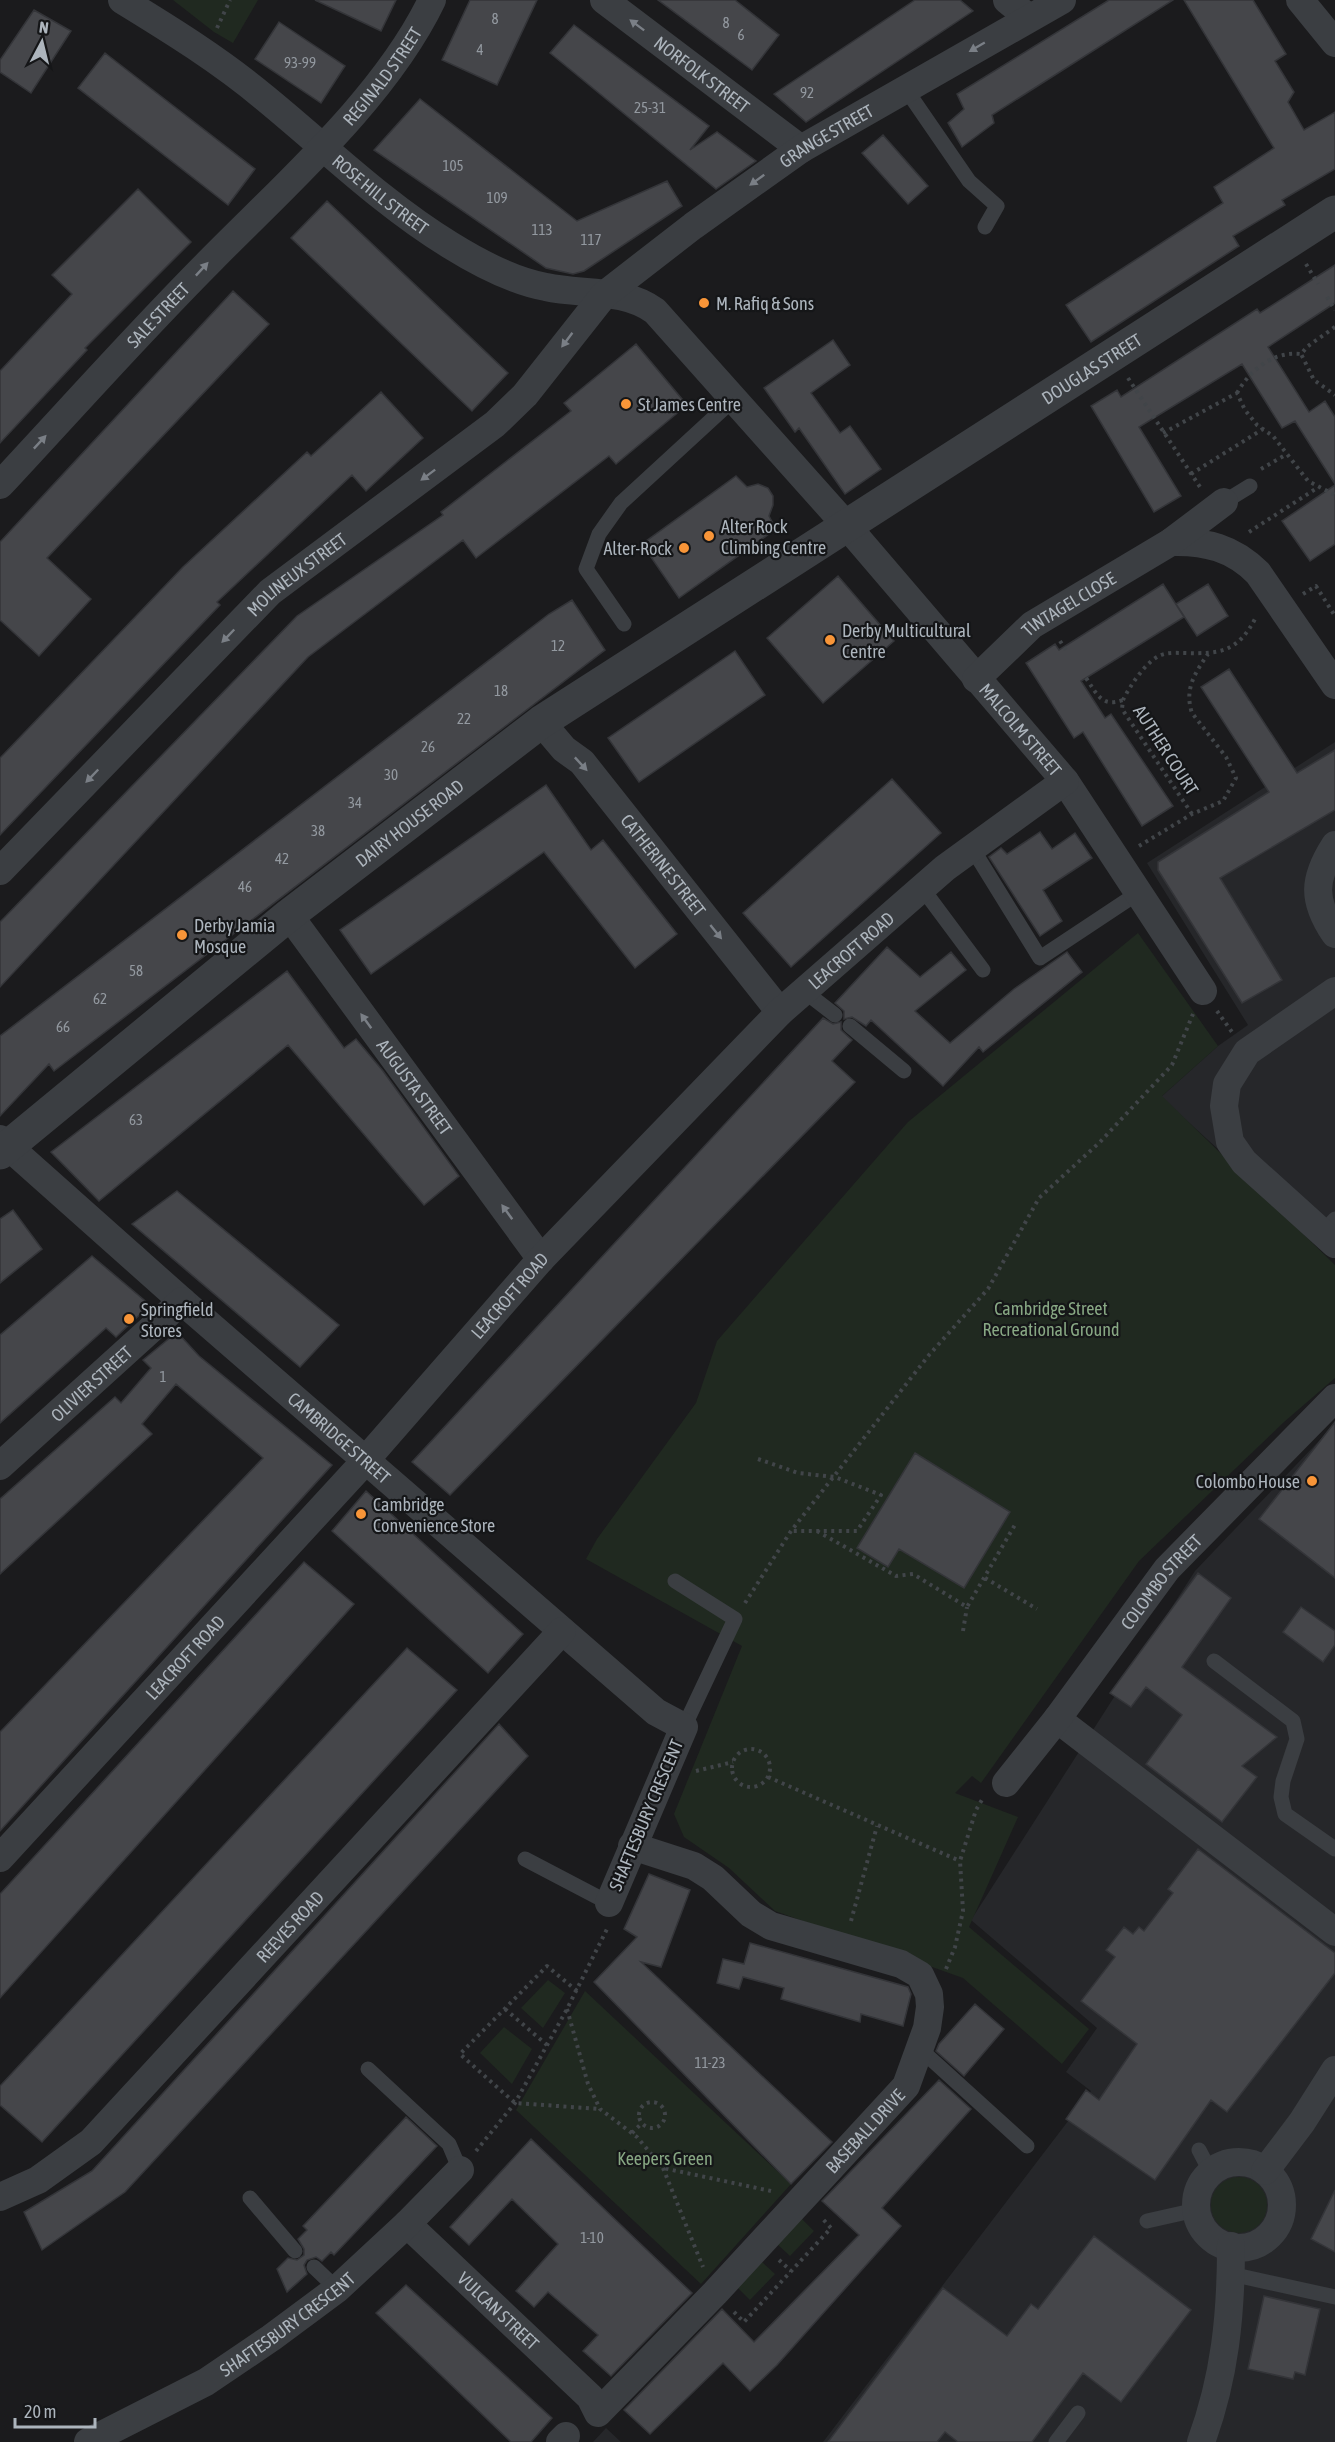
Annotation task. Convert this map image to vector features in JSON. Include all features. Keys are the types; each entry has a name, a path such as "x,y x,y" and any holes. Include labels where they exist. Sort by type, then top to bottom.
{"street":[{"name":"ROSE HILL STREET","path":"122,0 202,51 246,84 360,179 442,239 511,277 544,287 627,297 644,303 668,325"},
{"name":"REGINALD STREET","path":"322,148 409,45 432,0"},
{"name":"NORFOLK STREET","path":"604,0 801,149"},
{"name":"GRANGE STREET","path":"604,295 801,149 905,88 1017,9 1062,0"},
{"path":"1300,0 1335,43"},
{"name":"SALE STREET","path":"0,485 210,261 322,148"},
{"name":"DOUGLAS STREET","path":"846,525 1335,212"},
{"name":"MOLINEUX STREET","path":"0,871 270,592 486,431 525,395 604,295"},
{"name":"MALCOLM STREET","path":"668,325 846,525 1065,781 1203,991"},
{"name":"TINTAGEL CLOSE","path":"976,679 1032,625 1171,542 1219,505"},
{"name":"DAIRY HOUSE ROAD","path":"3,1147 289,915 541,722 846,525"},
{"path":"1171,542 1195,541 1223,548 1247,562 1266,585 1335,685"},
{"name":"CATHERINE STREET","path":"541,722 564,749 582,762 780,1012"},
{"name":"LEACROFT ROAD","path":"0,1858 367,1459 541,1259 780,1012 922,888 972,848 1065,781"},
{"path":"1335,845 1324,863 1317,898 1322,915 1335,934"},
{"name":"AUGUSTA STREET","path":"289,915 541,1259"},
{"path":"1331,1232 1244,1162 1230,1142 1224,1106 1227,1084 1246,1052 1335,991"},
{"name":"CAMBRIDGE STREET","path":"3,1147 367,1459 656,1712 684,1727"},
{"name":"OLIVIER STREET","path":"0,1466 182,1301"},
{"name":"COLOMBO STREET","path":"1006,1783 1057,1719 1167,1569 1335,1398"},
{"name":"REEVES ROAD","path":"0,2197 38,2180 91,2142 562,1630"},
{"path":"1057,1719 1335,1932"},
{"name":"SHAFTESBURY CRESCENT","path":"609,1903 684,1727"},
{"path":"632,1846 694,1866 713,1878 751,1914 771,1926 901,1964 920,1975 929,1994"},
{"name":"BASEBALL DRIVE","path":"594,2405 715,2293 906,2086 927,2028 929,1994"},
{"path":"1265,2171 1332,2083"},
{"path":"1200,2442 1222,2376 1230,2316 1231,2260 1217,2242 1206,2233 1196,2210 1196,2197 1202,2183 1205,2162 1244,2163 1265,2171 1276,2182 1281,2196 1278,2222 1270,2235 1261,2242 1247,2247 1231,2260"},
{"name":"SHAFTESBURY CRESCENT","path":"88,2442 206,2382 337,2289 407,2224 460,2170"},
{"name":"VULCAN STREET","path":"407,2224 594,2405"}],"lane":[{"path":"905,88 969,181 997,206 985,227"},
{"path":"624,624 586,569 599,534 621,503 734,399"},
{"path":"1219,505 1251,479"},
{"path":"972,848 1040,958 1138,893"},
{"path":"922,888 983,970"},
{"path":"804,991 835,1015"},
{"path":"850,1026 904,1071"},
{"path":"675,1581 735,1619 684,1727"},
{"path":"1214,1660 1293,1721 1297,1739 1283,1781 1281,1797 1286,1814 1335,1849"},
{"path":"525,1859 609,1903"},
{"path":"920,2049 1027,2146"},
{"path":"368,2069 449,2144 460,2170"},
{"path":"250,2198 295,2251"},
{"path":"1147,2221 1196,2210"},
{"path":"1231,2260 1335,2297"},
{"path":"314,2268 337,2289"},
{"path":"1056,2442 1078,2413"}],"path":[{"path":"1327,297 1335,310"},
{"path":"1163,433 1236,393 1250,374 1262,364 1280,356 1301,354 1308,346 1335,327"},
{"path":"1301,354 1314,380 1335,395"},
{"path":"1114,355 1191,474 1219,505"},
{"path":"1236,393 1245,410 1287,454 1308,482 1335,495"},
{"path":"1191,474 1263,429"},
{"path":"1251,479 1287,454"},
{"path":"1223,548 1317,488"},
{"name":"AUTHER COURT","path":"1192,814 1122,709 1123,700 1155,659 1170,653 1209,654 1233,646 1246,635 1256,617 1266,585"},
{"path":"1316,586 1335,616"},
{"path":"1117,860 1192,814 1223,801 1236,777 1226,757 1192,713 1189,705 1191,681 1209,654"},
{"path":"1086,678 1101,700 1111,704 1123,700"},
{"path":"1203,991 1246,1052"},
{"path":"735,1619 791,1531 929,1355 988,1289 1040,1198 1100,1142 1172,1065 1203,991"},
{"path":"758,1459 798,1473 835,1477 881,1495 857,1531 791,1531"},
{"path":"963,1631 967,1607 1016,1523"},
{"path":"817,1531 896,1576 913,1574 967,1607"},
{"path":"985,1578 1037,1609"},
{"path":"748,1749 761,1752 769,1763 768,1777 758,1785 744,1786 734,1776 733,1762 736,1756 748,1749"},
{"path":"667,1769 684,1774 733,1762"},
{"path":"768,1777 960,1861"},
{"path":"929,1994 943,1979 956,1947 963,1911 960,1861 976,1810 993,1787 1006,1783"},
{"path":"844,1947 878,1826"},
{"path":"460,2170 515,2103 577,1991 608,1928 609,1903"},
{"path":"577,1991 547,1966 460,2054 515,2103 600,2109"},
{"path":"504,2009 547,2045"},
{"path":"567,2009 588,2084 600,2109 632,2133 663,2168 715,2293 744,2322 831,2228 803,2198 663,2168"},
{"path":"652,2102 663,2108 664,2121 657,2127 649,2127 642,2123 639,2115 645,2104 652,2102"},
{"path":"632,2133 642,2123"}],"shaded area":[{"path":"1335,742 1335,1256 1161,1097 1218,1046 1248,1025 1147,863"},
{"path":"1335,1424 1335,2442 823,2442 1091,2091 1066,2072 1097,2028 971,1920 1195,1571"},
{"path":"606,2428 621,2442 593,2442"}],"green space":[{"path":"173,0 258,0 233,43 214,32"},
{"name":"Cambridge Street Recreational Ground","path":"1138,933 1218,1046 1162,1096 1335,1265 1335,1378 1284,1422 1139,1561 981,1783 972,1776 955,1793 1018,1817 969,1927 1089,2029 1062,2064 963,1978 775,1911 729,1868 684,1837 674,1814 742,1646 586,1559 597,1539 696,1403 717,1341 908,1122"},
{"path":"548,1980 565,1993 543,2028 521,2008"},
{"name":"Keepers Green","path":"585,1991 791,2184 701,2284 516,2110"},
{"path":"504,2027 532,2049 512,2084 480,2053"},
{"path":"1239,2177 1250,2179 1259,2185 1265,2194 1267,2205 1265,2216 1259,2225 1250,2231 1239,2233 1228,2231 1219,2225 1213,2216 1211,2205 1213,2194 1219,2185 1228,2179"},
{"path":"800,2217 814,2231 790,2256 776,2243"},
{"path":"761,2261 775,2274 750,2300 736,2286"}],"building":[{"path":"315,0 396,0 381,31"},
{"path":"470,0 537,0 497,85 442,60"},
{"path":"658,0 735,0 779,35 752,70"},
{"path":"915,0 960,0 973,11 806,122 774,94"},
{"path":"1109,0 1173,0 992,115 994,123 962,147 948,123 964,109 957,94"},
{"path":"1184,0 1253,0 1286,54 1275,61 1294,92 1288,102 1304,130 1335,112 1335,169 1282,200 1285,205 1233,236 1239,246 1091,342 1066,305 1223,203 1214,187 1274,148"},
{"path":"34,10 71,31 31,93 0,72 0,60"},
{"path":"279,22 345,66 321,103 255,59"},
{"path":"574,25 709,126 690,150 717,132 756,161 716,189 550,53"},
{"path":"105,53 255,169 228,205 78,88"},
{"path":"420,99 577,221 667,181 682,206 584,271 573,274 546,268 374,150"},
{"path":"883,135 928,186 908,204 862,153"},
{"path":"138,189 191,242 85,348 87,350 0,443 0,371 72,294 52,275"},
{"path":"327,201 508,373 472,411 291,238"},
{"path":"1335,265 1335,303 1268,347 1309,412 1325,401 1335,417 1335,484 1295,421 1282,428 1242,364 1139,427 1181,496 1154,512 1091,406 1117,390 1121,397 1257,309 1260,313"},
{"path":"233,291 269,324 47,558 91,599 39,656 0,620 0,542"},
{"path":"833,340 850,365 811,393 840,433 850,426 881,469 845,494 799,428 795,432 764,388"},
{"path":"636,344 687,405 616,464 609,456 476,558 463,540 308,657 0,987 0,922 297,616 443,515 441,512 571,411 564,403"},
{"path":"381,392 423,438 366,491 352,475 217,602 220,605 0,835 0,758 183,567 307,452 311,456"},
{"name":"Alter Rock Climbing Centre","path":"736,476 747,487 758,484 768,488 773,496 769,516 776,529 679,598 642,544"},
{"path":"1335,485 1335,544 1310,561 1282,521"},
{"name":"Derby Multicultural Centre","path":"838,576 894,641 823,703 767,638"},
{"path":"1163,584 1184,617 1081,681 1105,718 1111,714 1173,806 1142,826 1083,732 1074,738 1026,663 1055,644 1059,650"},
{"path":"1208,584 1228,616 1197,636 1176,604"},
{"path":"572,600 605,650 54,1071 49,1064 0,1116 0,1036 549,614"},
{"path":"735,651 765,695 639,782 608,738"},
{"path":"1229,669 1297,773 1335,750 1335,810 1220,878 1282,980 1242,1003 1158,870 1158,862 1269,792 1201,687"},
{"path":"892,779 941,833 791,967 743,913"},
{"path":"546,785 591,850 603,840 677,934 635,968 544,852 371,974 340,930"},
{"path":"1040,832 1052,849 1075,833 1092,858 1043,890 1062,921 1040,936 989,857 1001,848 1007,854"},
{"path":"887,947 920,977 951,952 966,970 915,1011 950,1043 1014,989 1067,952 1082,972 983,1052 979,1047 943,1086 871,1020 866,1026 852,1017 844,1019 844,1011 835,1003"},
{"path":"287,971 344,1048 356,1039 383,1071 459,1176 424,1205 288,1045 99,1201 51,1152"},
{"path":"823,1018 833,1024 841,1022 841,1030 852,1040 832,1061 855,1082 450,1495 412,1462"},
{"path":"177,1191 339,1325 300,1367 132,1224"},
{"path":"13,1210 42,1249 0,1283 0,1219"},
{"path":"92,1256 150,1305 116,1337 106,1328 0,1423 0,1335"},
{"path":"177,1332 199,1356 332,1465 0,1831 0,1732 263,1458 176,1384 142,1424 152,1434 0,1574 0,1499 115,1397 121,1403 151,1368 143,1360"},
{"name":"Colombo House","path":"1335,1422 1335,1578 1259,1519"},
{"path":"915,1453 1010,1512 964,1588 899,1549 888,1567 857,1548"},
{"path":"366,1491 523,1634 488,1673 332,1531"},
{"path":"304,1562 354,1604 0,1998 0,1894"},
{"path":"1198,1573 1231,1598 1182,1667 1277,1737 1242,1766 1257,1777 1222,1822 1146,1764 1182,1715 1146,1687 1131,1707 1110,1693"},
{"path":"1301,1607 1335,1631 1335,1645 1323,1662 1283,1632"},
{"path":"407,1648 457,1690 42,2142 0,2105 0,2086"},
{"path":"499,1724 528,1756 125,2192 42,2250 24,2212 92,2171"},
{"path":"1198,1849 1335,1953 1335,1973 1227,2112 1211,2100 1155,2180 1066,2119 1086,2090 1099,2100 1137,2044 1081,2001 1115,1957 1106,1950 1124,1927 1133,1934 1139,1927 1144,1931 1173,1893 1168,1889"},
{"path":"649,1874 690,1890 661,1967 641,1962 832,2142 791,2184 594,1982 637,1937 624,1929"},
{"path":"750,1943 908,1987 911,1994 903,2026 861,2014 860,2022 781,1999 784,1988 743,1977 739,1989 717,1983 723,1959 744,1964"},
{"path":"975,2004 1004,2029 964,2076 936,2051 939,2044"},
{"path":"939,2080 971,2109 882,2208 901,2226 777,2365 750,2391 723,2363 650,2434 624,2410 722,2309 754,2342 859,2235 822,2201"},
{"path":"406,2117 437,2146 334,2255 331,2252 322,2261 316,2257 307,2260 304,2265 307,2274 287,2292 277,2269 288,2258 297,2260 304,2255 304,2249 298,2239 307,2230 303,2226"},
{"path":"531,2139 692,2293 611,2376 583,2351 598,2335 548,2292 534,2307 516,2291 558,2244 512,2199 469,2245 450,2227"},
{"path":"1335,2190 1335,2252 1311,2239"},
{"path":"1094,2236 1191,2310 1121,2402 1083,2373 1032,2442 958,2442 945,2432 937,2442 828,2442 943,2288 1007,2336 1031,2304 1038,2309"},
{"path":"406,2285 552,2418 531,2442 511,2442 376,2313"},
{"path":"1264,2296 1320,2309 1305,2375 1295,2372 1293,2379 1248,2369"}],"place":[{"name":"M. Rafiq & Sons","path":"704,303"},
{"name":"St James Centre","path":"626,404"},
{"name":"Alter Rock Climbing Centre","path":"709,536"},
{"name":"Alter-Rock","path":"684,548"},
{"name":"Derby Multicultural Centre","path":"830,640"},
{"name":"Derby Jamia Mosque","path":"182,935"},
{"name":"Springfield Stores","path":"129,1319"},
{"name":"Colombo House","path":"1312,1481"},
{"name":"Cambridge Convenience Store","path":"361,1514"}]}
